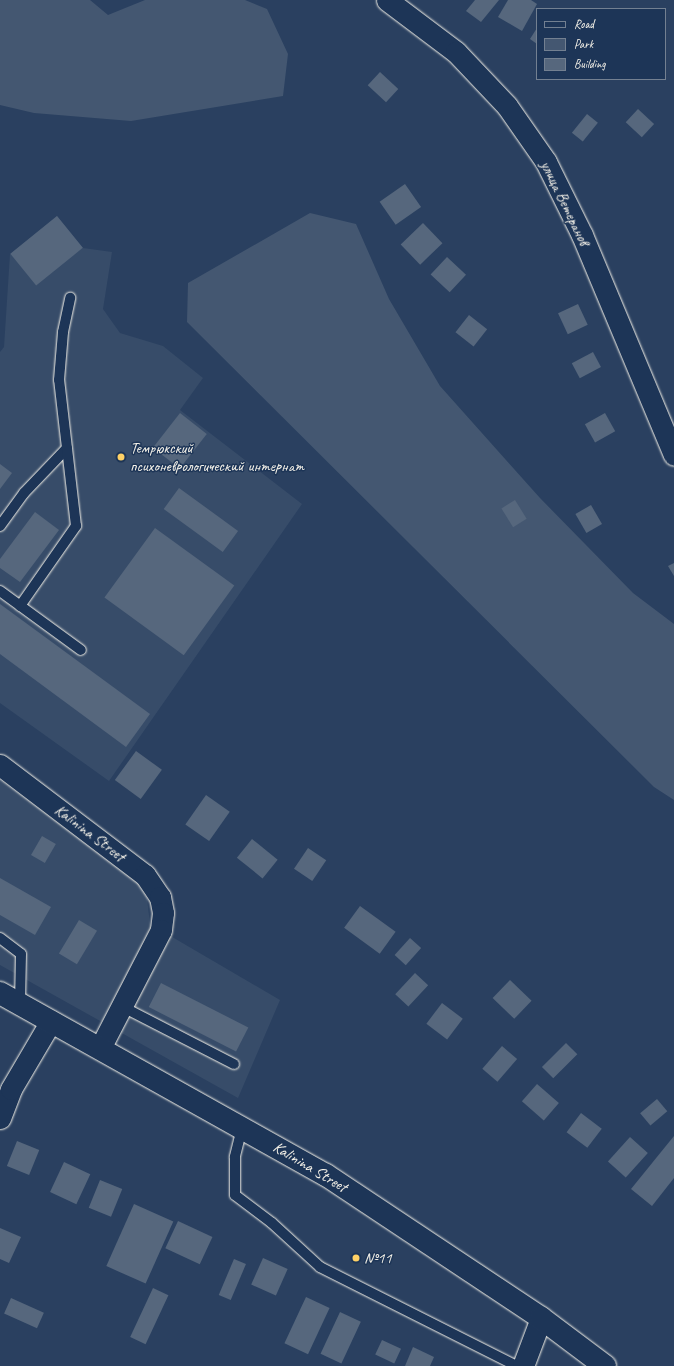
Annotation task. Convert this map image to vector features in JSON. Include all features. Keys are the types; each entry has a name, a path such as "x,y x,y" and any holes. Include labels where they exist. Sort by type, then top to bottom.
{"main road":[{"name":"Kalinina Street","path":"0,993 326,1175 541,1318 605,1366"}],"street":[{"name":"улица Ветеранов","path":"387,0 456,52 507,106 546,162 582,235 674,455"},
{"name":"Kalinina Street","path":"0,765 145,875 160,896 163,913 161,930 121,1006"},
{"path":"100,1048 121,1006"},
{"path":"0,1118 6,1086 51,1021"},
{"path":"523,1366 541,1318"}],"lane":[{"path":"20,606 76,526 59,380 63,332 70,298"},
{"path":"0,526 24,493 67,448"},
{"path":"0,591 81,650"},
{"path":"0,938 21,954 20,1003"},
{"path":"121,1006 234,1064"},
{"path":"242,1128 235,1157 235,1195 272,1223 320,1267 517,1366"}],"shaded area":[{"name":"Темрюкский психоневрологический интернат","path":"57,216 83,248 112,252 103,309 120,333 163,346 203,378 180,410 302,504 109,781 0,703 0,352 4,347 10,254"},
{"path":"0,780 133,876 147,898 150,924 280,1000 238,1098 0,965"}],"green space":[{"path":"0,0 90,0 108,15 145,0 245,0 267,9 288,54 283,96 131,121 34,113 0,105"},
{"path":"310,213 356,224 389,299 440,386 540,498 633,593 674,624 674,800 654,787 187,322 188,283"}],"building":[{"path":"475,0 499,0 481,22 466,11"},
{"path":"508,0 531,0 537,4 522,31 498,17"},
{"path":"536,30 536,43 530,39"},
{"path":"380,72 398,89 386,102 368,85"},
{"path":"638,109 654,124 642,137 626,122"},
{"path":"587,114 598,123 583,141 572,133"},
{"path":"405,184 421,207 396,225 380,202"},
{"path":"57,216 83,248 36,286 10,254"},
{"path":"423,223 442,243 420,265 401,245"},
{"path":"447,257 466,275 450,292 431,275"},
{"path":"578,304 588,325 568,334 558,313"},
{"path":"469,315 487,329 474,346 455,332"},
{"path":"593,352 601,367 580,378 572,363"},
{"path":"180,413 207,434 180,469 153,448"},
{"path":"605,413 615,431 595,443 585,424"},
{"path":"0,464 12,473 0,489"},
{"path":"179,488 238,531 223,552 164,509"},
{"path":"515,500 527,519 513,527 501,508"},
{"path":"591,505 602,524 586,533 575,514"},
{"path":"35,512 59,530 20,582 0,568 0,559"},
{"path":"155,528 234,586 184,655 104,598"},
{"path":"674,563 674,576 668,566"},
{"path":"0,604 150,714 126,747 0,654"},
{"path":"136,751 162,770 141,799 115,780"},
{"path":"206,795 230,812 209,841 185,824"},
{"path":"42,836 56,844 45,863 31,855"},
{"path":"252,839 278,860 263,878 237,858"},
{"path":"308,848 326,860 312,881 294,869"},
{"path":"0,878 51,907 35,935 0,915"},
{"path":"360,906 396,932 380,954 344,928"},
{"path":"79,920 97,931 77,964 59,953"},
{"path":"410,938 421,948 406,965 395,955"},
{"path":"415,973 428,985 408,1006 395,994"},
{"path":"510,980 532,1001 514,1019 493,998"},
{"path":"161,983 248,1027 236,1052 149,1007"},
{"path":"442,1003 463,1019 447,1039 426,1024"},
{"path":"566,1043 577,1054 553,1078 542,1067"},
{"path":"502,1046 517,1059 497,1082 482,1069"},
{"path":"537,1084 559,1103 544,1120 522,1101"},
{"path":"657,1099 667,1111 650,1125 640,1113"},
{"path":"581,1113 602,1129 587,1148 567,1132"},
{"path":"674,1136 674,1178 652,1206 631,1189"},
{"path":"630,1137 648,1153 626,1178 608,1162"},
{"path":"17,1141 39,1150 29,1175 7,1166"},
{"path":"64,1162 90,1174 76,1204 50,1192"},
{"path":"100,1180 122,1189 111,1217 89,1208"},
{"path":"134,1204 173,1221 146,1284 106,1266"},
{"path":"178,1221 212,1237 200,1264 165,1248"},
{"path":"0,1228 21,1237 9,1263 0,1259"},
{"path":"263,1258 288,1269 276,1295 251,1284"},
{"path":"234,1259 246,1264 231,1300 219,1295"},
{"path":"153,1288 168,1295 146,1344 130,1337"},
{"path":"306,1297 330,1308 308,1354 284,1343"},
{"path":"11,1298 44,1313 37,1328 4,1314"},
{"path":"340,1312 361,1322 341,1363 321,1354"},
{"path":"382,1340 401,1349 394,1363 375,1355"},
{"path":"413,1347 434,1357 430,1366 405,1366"}],"place":[{"name":"Темрюкский психоневрологический интернат","path":"121,457"},
{"name":"№11","path":"356,1258"}]}
